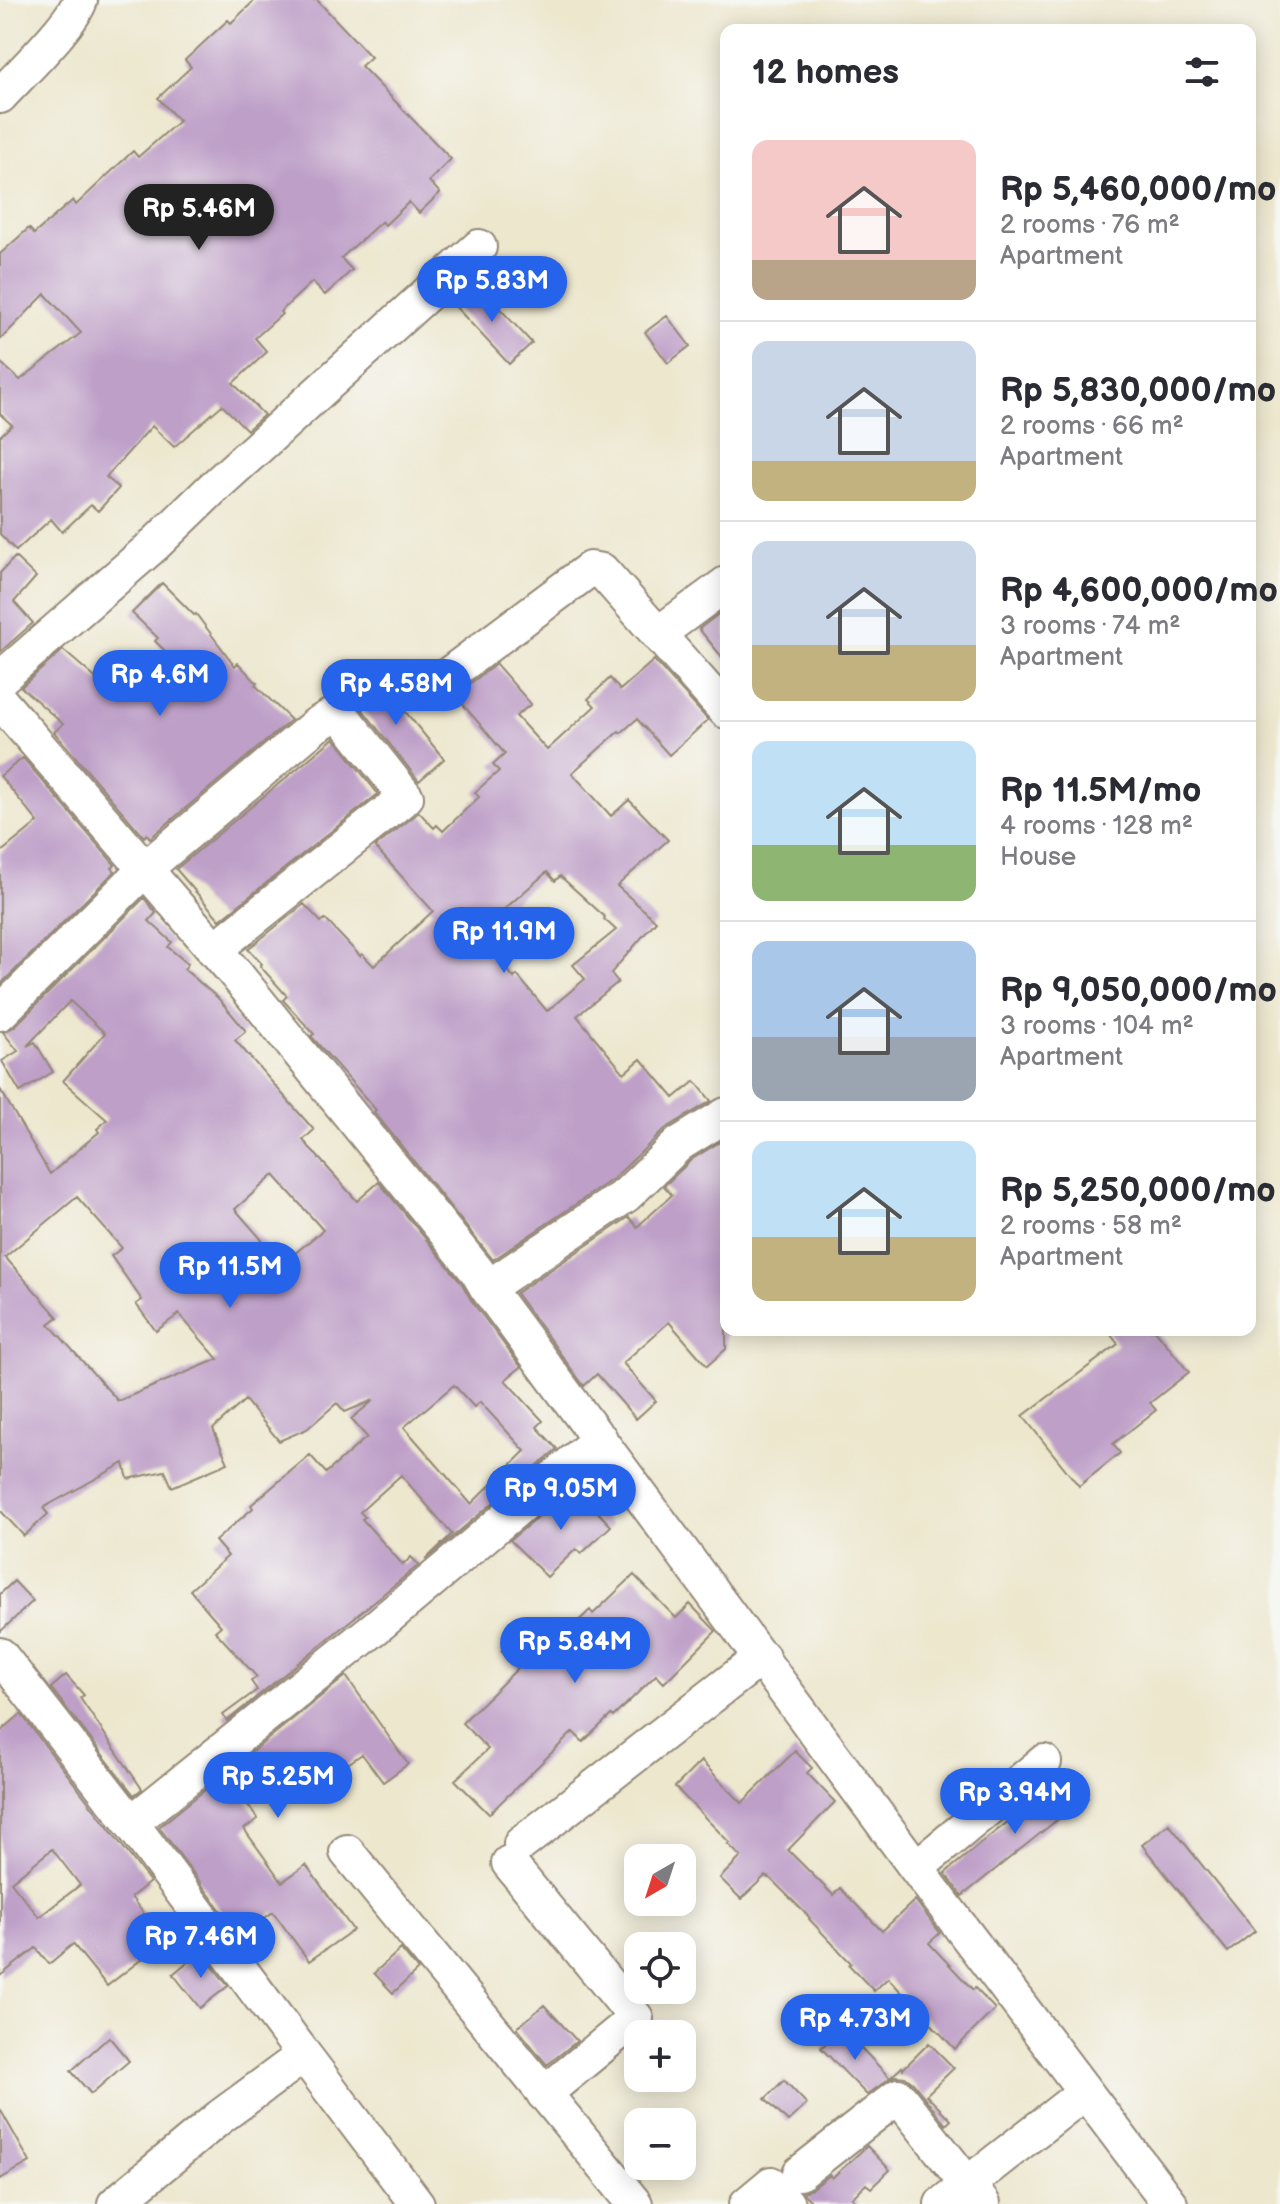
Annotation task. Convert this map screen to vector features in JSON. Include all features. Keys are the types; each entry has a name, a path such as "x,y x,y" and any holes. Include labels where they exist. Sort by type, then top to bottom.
{"street":[{"path":"0,96 77,9 80,0"},
{"path":"0,679 153,546 479,247"},
{"path":"428,690 590,569 602,571 720,704"},
{"path":"658,634 720,588"},
{"path":"0,701 146,868 477,1271 916,1868 1170,2204"},
{"path":"0,1013 146,868 316,725 335,714 342,716 406,797 214,950"},
{"path":"487,1288 626,1195 679,1144 720,1119"},
{"path":"131,1823 375,1628 600,1439"},
{"path":"0,1655 131,1823 417,2204"},
{"path":"544,2094 636,2018 515,1853 762,1657"},
{"path":"916,1868 1044,1762"},
{"path":"347,1852 635,2204"},
{"path":"115,2204 220,2117 304,2055"},
{"path":"800,2173 898,2096 964,2197 1085,2092"},
{"path":"363,2105 444,2204"},
{"path":"747,2204 771,2184 787,2204"}],"building":[{"path":"255,0 317,0 371,57 361,66 451,159 429,181 440,193 419,213 409,202 385,225 382,221 341,258 352,270 325,295 312,282 255,338 267,352 233,383 264,415 247,430 222,405 174,447 152,426 106,477 119,488 98,511 91,505 62,532 51,519 16,551 0,534 0,436 12,425 0,414 0,362 20,380 81,333 45,294 0,340 0,254 29,228 34,234 73,200 76,205 133,151 138,157 179,121 158,98 191,67 185,60"},
{"path":"476,283 532,343 509,364 453,304"},
{"path":"667,316 690,346 668,363 645,332"},
{"path":"15,557 36,577 14,602 33,623 0,652 0,573"},
{"path":"162,583 196,614 235,666 238,663 257,683 255,685 291,720 150,838 147,834 144,837 54,732 63,724 21,687 63,650 116,696 165,651 155,641 158,638 132,613"},
{"path":"720,613 720,655 699,629"},
{"path":"654,660 708,720 669,755 637,719 572,773 611,816 629,800 668,840 617,886 656,921 611,973 618,982 577,1016 624,1073 641,1059 674,1098 695,1081 711,1101 665,1129 613,1179 493,1260 374,1112 376,1110 311,1036 314,1034 283,1000 287,996 248,949 304,904 321,922 325,919 360,956 362,954 374,966 433,911 375,847 419,812 434,828 437,825 443,831 479,797 475,792 499,771 493,765 505,754 455,695 496,664 531,704 516,716 547,750 595,706 588,699 610,678 620,690","holes":["547,872 555,881 560,876 616,930 573,965 585,979 547,1011 517,975 514,978 477,933"]},
{"path":"366,674 390,703 395,699 444,759 419,781 358,704 341,695"},
{"path":"334,738 378,794 220,920 176,869"},
{"path":"23,758 115,865 112,868 115,871 0,985 0,853 38,822 0,776"},
{"path":"144,898 156,913 149,921 172,942 168,947 188,964 184,969 218,998 246,1031 235,1040 314,1130 303,1140 357,1201 379,1182 461,1282 521,1367 505,1380 543,1421 537,1427 557,1449 425,1560 452,1534 401,1475 360,1512 365,1517 362,1519 403,1565 411,1557 419,1565 227,1721 223,1715 257,1690 251,1681 257,1677 215,1631 221,1626 190,1590 228,1556 215,1541 253,1508 251,1505 310,1455 326,1473 367,1437 351,1419 374,1400 345,1412 337,1403 307,1429 279,1441 245,1400 213,1429 228,1463 172,1487 165,1471 128,1479 124,1463 43,1508 48,1514 24,1536 0,1510 0,1089 50,1174 99,1132 97,1129 107,1120 63,1081 105,1033 70,1001 27,1046 35,1042 53,1072 20,1092 2,1061 18,1051 3,1032 14,1027","holes":["274,1175 323,1230 287,1260 273,1244 269,1248 235,1209","77,1197 122,1248 111,1256 142,1300 136,1304 156,1331 179,1314 218,1359 118,1401 49,1324 58,1317 5,1257","454,1385 474,1407 480,1402 525,1451 471,1504 404,1427"]},
{"path":"720,1142 720,1336 726,1336 726,1349 707,1366 669,1322 623,1363 656,1401 636,1419 597,1374 584,1386 516,1293 629,1217 637,1227 672,1195 664,1186 691,1160"},
{"path":"1112,1336 1160,1336 1189,1372 1150,1403 1156,1410 1113,1444 1120,1453 1079,1486 1023,1416 1118,1344"},
{"path":"574,1487 611,1526 581,1554 576,1549 547,1577 510,1540"},
{"path":"634,1575 676,1618 690,1604 716,1631 664,1683 656,1675 583,1742 573,1732 489,1814 455,1780 488,1749 462,1723 518,1668 501,1651 519,1634 538,1654 567,1626 570,1629 590,1610 593,1614"},
{"path":"14,1581 33,1601 0,1632 0,1594"},
{"path":"66,1675 84,1695 80,1698 142,1789 134,1795 51,1688"},
{"path":"346,1676 408,1764 383,1782 362,1754 326,1779 309,1756 246,1802 258,1819 244,1829 282,1882 306,1865 353,1930 309,1961 273,1912 240,1936 159,1827"},
{"path":"21,1714 150,1882 131,1897 165,1941 107,1986 73,1944 49,1964 36,1948 0,1976 0,1732","holes":["52,1849 80,1885 39,1917 11,1882"]},
{"path":"795,1751 812,1768 807,1773 835,1802 788,1850 833,1895 840,1888 882,1931 915,1900 940,1933 929,1943 995,2009 955,2049 888,1978 874,1991 769,1877 765,1876 741,1899 720,1878 741,1857 675,1787 701,1761 742,1803"},
{"path":"1071,1776 1088,1798 962,1896 945,1873"},
{"path":"1169,1824 1255,1931 1228,1952 1142,1845"},
{"path":"401,1949 418,1970 393,1993 374,1973"},
{"path":"201,1951 228,1986 200,2008 173,1974"},
{"path":"544,2005 577,2041 547,2065 517,2028"},
{"path":"842,2028 890,2078 867,2095 821,2048"},
{"path":"109,2037 129,2061 91,2094 71,2071"},
{"path":"929,2043 954,2068 926,2095 951,2120 946,2125 913,2083 905,2077 890,2078"},
{"path":"784,2080 807,2104 788,2122 765,2099"},
{"path":"0,2109 30,2162 0,2179"},
{"path":"867,2146 890,2170 871,2188 866,2184 852,2198 858,2204 807,2204 810,2200 803,2193 830,2175 832,2178"}]}
